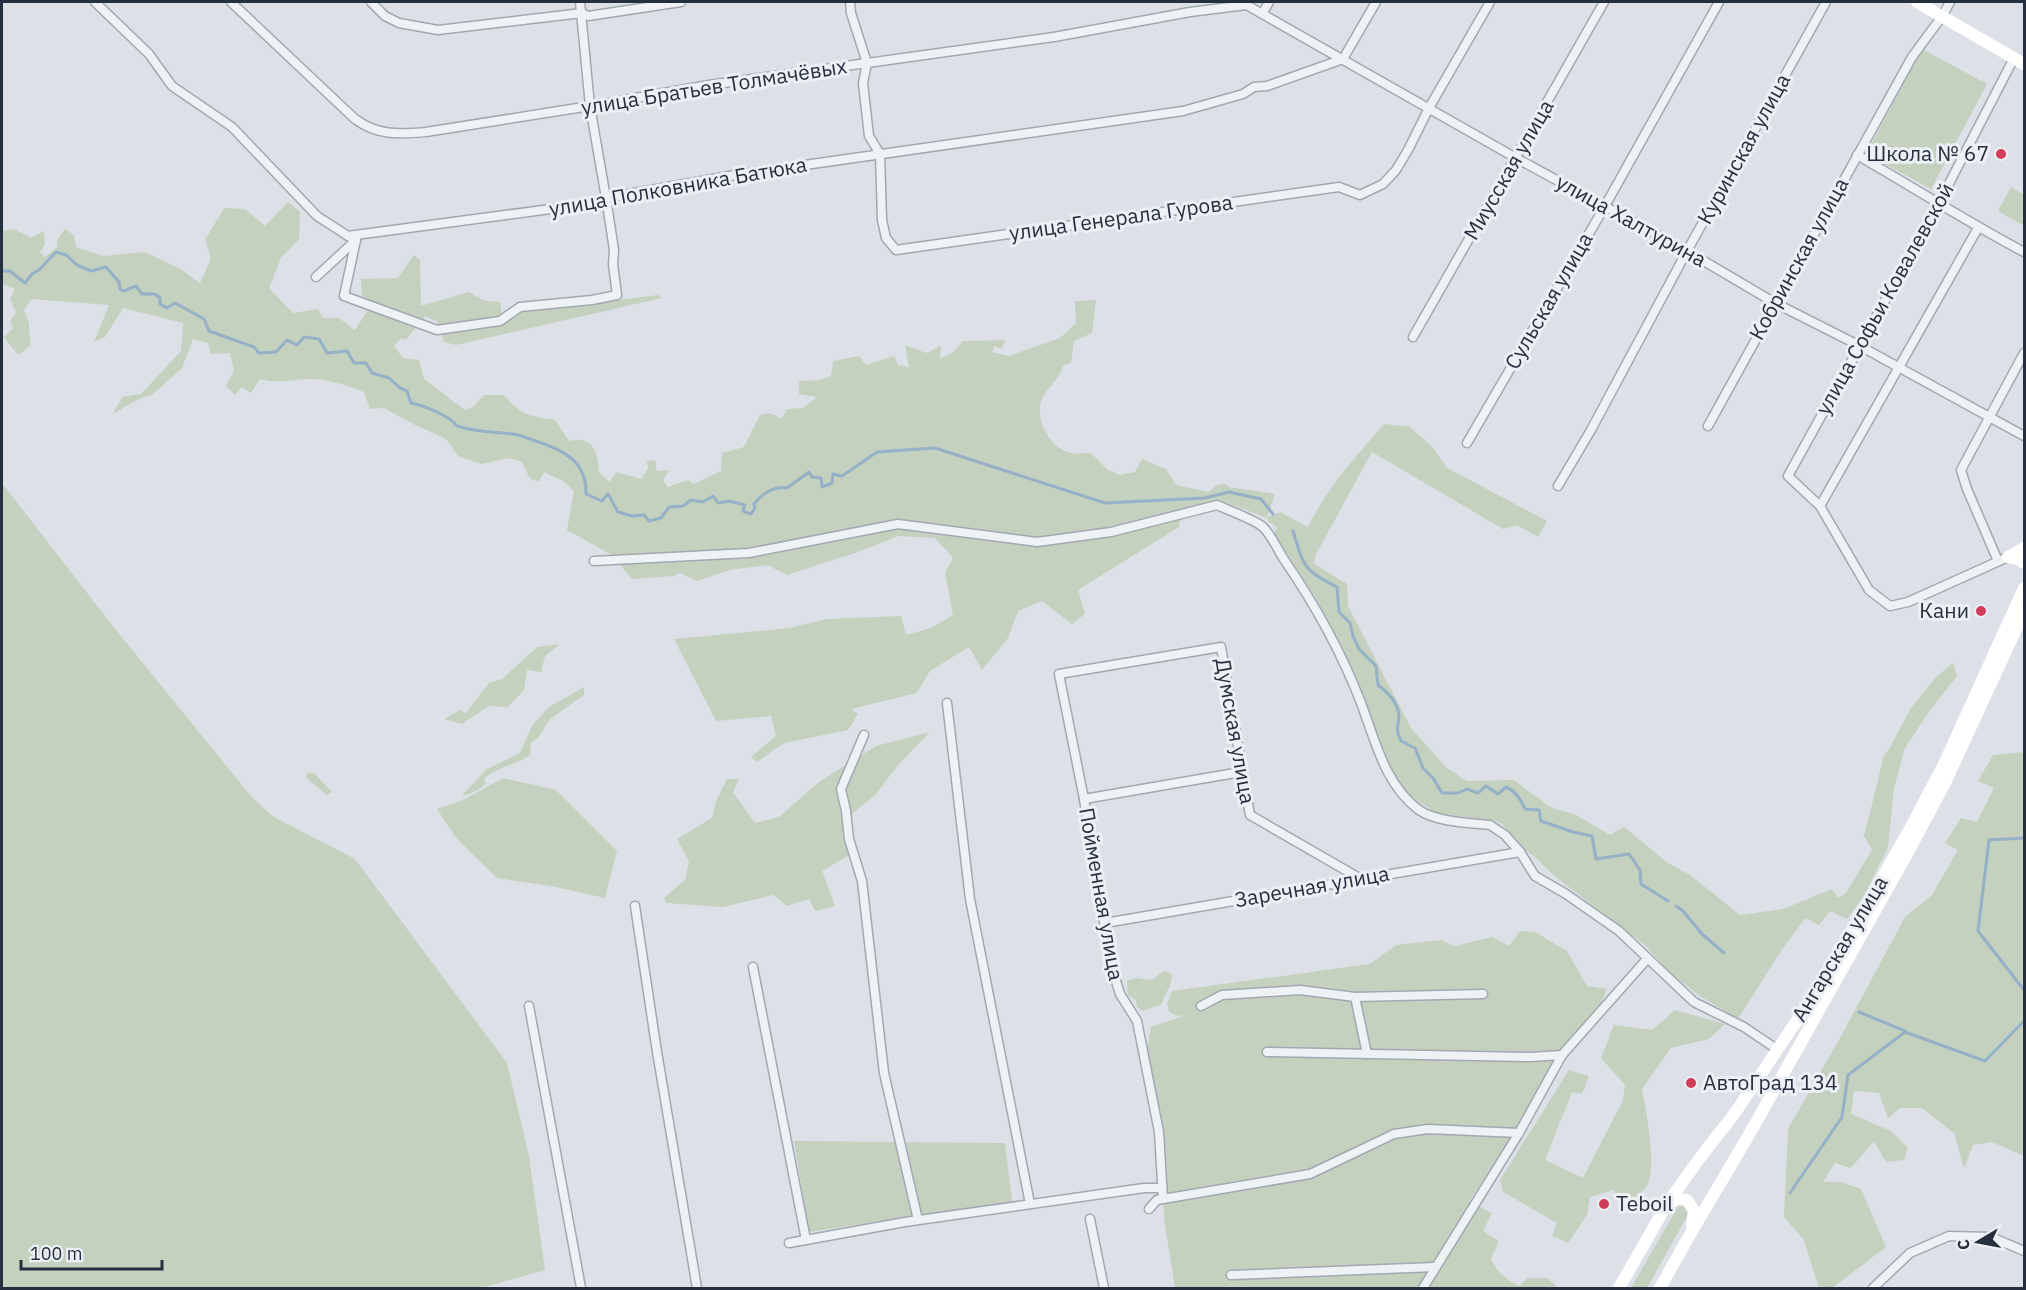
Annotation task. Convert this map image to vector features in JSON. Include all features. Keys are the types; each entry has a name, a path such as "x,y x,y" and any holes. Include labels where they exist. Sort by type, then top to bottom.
{"main road":[{"path":"1917,2 2019,61"},
{"path":"2003,559 2025,548"},
{"path":"2003,559 2018,559 2025,563"},
{"name":"Ангарская улица","path":"1619,1288 1667,1204 1735,1113 1837,957 1945,762 2025,588"},
{"name":"Ангарская улица","path":"1660,1288 1907,854 2021,628 2025,612"},
{"path":"1667,1204 1683,1198 1690,1204 1695,1216 1688,1238"}],"street":[{"path":"95,2 149,54 172,86 232,127 317,216 352,238"},
{"name":"улица Братьев Толмачёвых","path":"231,2 355,119 369,129 400,134 426,132 590,106 709,85 1054,37 1243,3"},
{"path":"371,2 385,16 399,23 438,30 582,13 588,16 681,2"},
{"path":"352,238 344,296 438,330 500,321 520,307 592,300 617,295 613,264 614,250 590,106 580,2"},
{"path":"850,2 851,13 867,63 863,84 869,136 880,154"},
{"path":"1262,14 1269,2"},
{"path":"1343,58 1376,2"},
{"path":"1428,108 1490,2"},
{"name":"Миусская улица","path":"1413,338 1604,2"},
{"name":"Сульская улица","path":"1467,443 1605,206 1719,2"},
{"name":"Куринская улица","path":"1558,486 1826,2"},
{"name":"Кобринская улица","path":"1708,426 1912,57 1950,2"},
{"name":"улица Халтурина","path":"1243,3 1516,158 1687,251 1775,303 1860,346 2025,436"},
{"name":"улица Полковника Батюка","path":"352,238 588,204 606,198 735,176 1183,111 1243,94 1254,87 1267,86 1343,58"},
{"name":"улица Софьи Ковалевской","path":"1820,506 1788,476 2019,61"},
{"name":"улица Генерала Гурова","path":"880,154 882,220 886,238 896,250 1339,187 1360,195 1383,184 1396,170 1428,108"},
{"path":"1857,155 1978,228 2025,252"},
{"path":"1978,228 1820,506 1869,591 1890,606 1908,602 2003,559 1967,489 1961,470 2025,353"},
{"path":"316,277 352,238"},
{"path":"594,561 749,553 898,524 1037,542 1111,532 1218,505 1262,527 1288,565 1313,604 1348,670 1383,762 1394,783 1409,801 1419,810 1431,816 1490,825 1505,835 1520,852 1534,876 1566,894 1619,931 1694,1002 1744,1027 1778,1050"},
{"name":"Думская улица","path":"1059,674 1221,647 1250,814 1360,879"},
{"name":"Пойменная улица","path":"1059,674 1084,800 1111,965 1120,994 1137,1020 1159,1132 1163,1199"},
{"path":"947,703 970,898 1029,1204"},
{"path":"864,735 840,789 846,811 849,839 861,881 884,1073 918,1220"},
{"path":"1084,800 1241,772"},
{"name":"Заречная улица","path":"1105,923 1520,852"},
{"path":"635,906 697,1286"},
{"path":"1423,1288 1519,1133 1562,1054 1647,958"},
{"path":"753,967 806,1240"},
{"path":"1201,1006 1222,995 1300,990 1355,997 1483,993"},
{"path":"1355,997 1366,1054"},
{"path":"529,1006 581,1288"},
{"path":"1267,1052 1532,1057 1562,1054"},
{"path":"1149,1209 1157,1200 1310,1174 1394,1134 1428,1129 1519,1133"},
{"path":"789,1243 918,1220 1144,1188 1161,1188"},
{"path":"1090,1218 1104,1288"},
{"path":"1873,1288 1910,1253 1949,1236 1991,1237 2025,1251"},
{"path":"1231,1275 1435,1267"}],"green space":[{"path":"1922,49 1987,84 1931,189 1866,154"},
{"path":"2011,187 2024,195 2024,226 1998,211"},
{"path":"288,202 300,212 299,239 281,258 269,288 293,313 318,309 323,318 339,318 355,330 373,302 362,296 361,279 398,278 414,255 420,260 421,306 468,292 485,301 500,302 502,317 520,307 607,296 619,300 658,295 662,298 456,345 444,342 437,321 425,316 406,340 401,338 394,346 403,358 419,360 424,379 465,410 474,406 484,395 504,395 526,414 555,420 569,441 584,441 593,447 599,473 610,482 616,472 642,479 648,468 647,461 655,460 657,471 669,470 663,481 668,487 688,480 694,484 721,471 722,453 744,447 760,415 769,413 782,418 787,409 803,408 817,397 799,394 799,381 819,380 831,376 833,361 859,356 866,365 894,356 898,365 909,367 905,345 926,353 941,346 940,359 952,353 963,341 1006,340 1001,349 995,346 992,352 1009,356 1060,338 1076,323 1075,301 1096,300 1092,333 1074,341 1071,363 1063,365 1059,375 1043,397 1040,405 1041,421 1048,437 1060,448 1073,453 1091,453 1108,470 1120,475 1135,472 1142,459 1166,469 1176,485 1209,492 1223,483 1229,487 1275,494 1267,517 1280,512 1308,527 1333,485 1384,424 1410,427 1433,448 1447,468 1547,521 1538,537 1517,525 1503,529 1372,452 1315,556 1314,564 1347,584 1348,606 1411,728 1447,768 1467,781 1514,780 1550,807 1574,814 1610,835 1624,827 1668,863 1690,875 1740,915 1783,909 1832,889 1838,898 1846,893 1872,850 1863,834 1884,755 1911,708 1936,677 1953,663 1957,676 1930,710 1905,748 1894,788 1888,847 1864,896 1847,919 1830,911 1819,925 1805,918 1738,1019 1700,996 1669,972 1646,946 1553,875 1536,858 1518,845 1503,825 1496,821 1436,813 1411,796 1391,770 1358,684 1314,595 1273,534 1277,528 1267,518 1227,503 1210,502 1181,509 1179,527 1078,590 1085,614 1072,624 1042,601 1018,611 1008,638 982,670 969,647 930,671 917,693 851,709 858,714 848,730 784,743 757,762 751,757 776,736 771,716 716,721 674,639 790,628 827,619 901,616 906,635 931,628 953,615 945,573 953,558 935,538 898,536 861,551 787,575 767,565 730,570 697,581 680,573 673,576 632,579 612,555 567,530 574,491 563,481 544,472 539,482 530,479 522,462 509,458 481,464 458,456 447,440 436,434 384,408 370,409 364,392 323,380 260,379 251,393 242,387 235,395 226,386 234,370 230,353 211,354 208,343 193,339 182,368 152,395 137,400 113,414 122,397 141,394 181,351 183,323 123,308 105,337 94,342 109,305 32,299 24,310 29,323 30,346 18,355 4,337 13,328 10,322 16,312 10,299 15,289 2,284 2,231 14,229 31,238 44,231 45,245 40,252 45,257 57,247 57,240 65,229 74,235 76,247 103,256 144,252 179,268 200,283 211,258 205,240 224,208 245,209 265,226"},
{"path":"2,483 112,625 250,795 272,816 355,859 507,1063 529,1156 545,1270 481,1288 2,1288"},
{"path":"560,644 545,656 541,672 527,670 524,690 508,707 489,706 462,724 444,719 460,710 466,713 489,683 502,679 537,647"},
{"path":"584,687 584,695 549,720 538,738 531,743 530,755 494,772 484,779 486,783 481,787 472,793 462,795 487,769 520,753 533,724 549,707"},
{"path":"930,732 898,765 876,794 846,819 848,856 822,871 835,906 815,911 809,899 787,906 773,895 723,907 666,903 664,898 685,880 689,862 677,839 712,818 716,801 727,779 739,779 733,792 755,823 779,817 819,782 876,746"},
{"path":"2024,752 2024,1156 1992,1142 1973,1145 1964,1168 1954,1133 1922,1108 1900,1108 1888,1118 1879,1093 1854,1091 1851,1114 1891,1131 1908,1148 1904,1160 1886,1162 1874,1141 1851,1168 1835,1163 1823,1182 1841,1182 1861,1189 1886,1247 1832,1288 1819,1288 1804,1240 1784,1217 1788,1129 1905,917 1932,895 1958,850 1945,843 1961,818 1977,822 1994,788 1978,781 1993,755"},
{"path":"308,772 315,774 332,792 327,795 306,778"},
{"path":"503,778 556,790 617,851 605,898 551,886 497,878 456,838 437,809 465,799"},
{"path":"1520,931 1535,932 1567,951 1587,986 1607,989 1589,1032 1551,1075 1469,1201 1492,1213 1483,1231 1499,1241 1491,1259 1502,1275 1519,1286 1527,1278 1548,1278 1558,1288 1175,1288 1164,1219 1161,1117 1147,1050 1151,1027 1186,1015 1178,1016 1169,1012 1167,1003 1172,991 1370,964 1396,945 1441,940 1455,946 1492,937 1509,946"},
{"path":"1164,971 1172,975 1162,1004 1143,1011 1137,1007 1136,1000 1128,995 1127,981 1136,978 1151,980"},
{"path":"1675,1010 1725,1024 1709,1039 1671,1048 1642,1089 1651,1154 1651,1167 1646,1187 1628,1203 1615,1200 1614,1190 1590,1197 1587,1215 1568,1243 1552,1236 1557,1223 1503,1192 1500,1180 1569,1070 1589,1076 1582,1094 1572,1092 1545,1160 1583,1178 1623,1100 1625,1085 1601,1058 1614,1025 1652,1030"},
{"path":"794,1141 1005,1143 1012,1201 809,1232"},
{"path":"1680,1203 1683,1203 1689,1213 1647,1288 1631,1288"}],"waterway":[{"path":"2,269 10,271 25,283 56,252 66,255 77,265 91,271 106,267 119,282 120,289 124,291 136,286 142,294 155,294 160,298 160,304 167,308 175,303 204,319 209,331 254,347 259,353 276,352 287,340 297,345 304,337 319,339 327,353 347,351 354,363 366,363 372,373 389,378 407,391 411,403 449,418 457,426 478,431 519,435 555,448 578,465 585,483 586,494 602,501 608,494 618,512 632,516 644,515 649,521 661,518 669,507 683,506 691,500 703,502 713,496 718,503 729,501 745,505 743,511 751,514 755,508 754,504 764,494 773,489 787,488 809,472 812,477 821,478 822,487 832,483 833,474 842,476 877,452 935,448 1105,503 1205,498 1229,492 1261,499 1273,514"},
{"path":"1293,531 1306,566 1317,576 1337,587 1339,612 1350,623 1359,649 1376,666 1378,685 1397,707 1399,712 1397,731 1401,741 1415,748 1423,768 1433,778 1442,793 1458,793 1467,789 1478,793 1486,786 1498,794 1506,787 1509,788 1522,802 1525,809 1539,810 1541,821 1592,836 1596,859 1629,854 1640,870 1641,884 1668,901"},
{"path":"2024,838 1989,840 1978,931 2024,990"},
{"path":"1676,906 1702,934 1724,953"},
{"path":"1859,1012 1905,1031"},
{"path":"1790,1193 1842,1117 1848,1075 1905,1032 1985,1061 2024,1021"}],"place":[{"name":"Школа № 67","path":"2001,154"},
{"name":"Кани","path":"1981,611"},
{"name":"АвтоГрад 134","path":"1691,1083"},
{"name":"Teboil","path":"1604,1204"}]}
